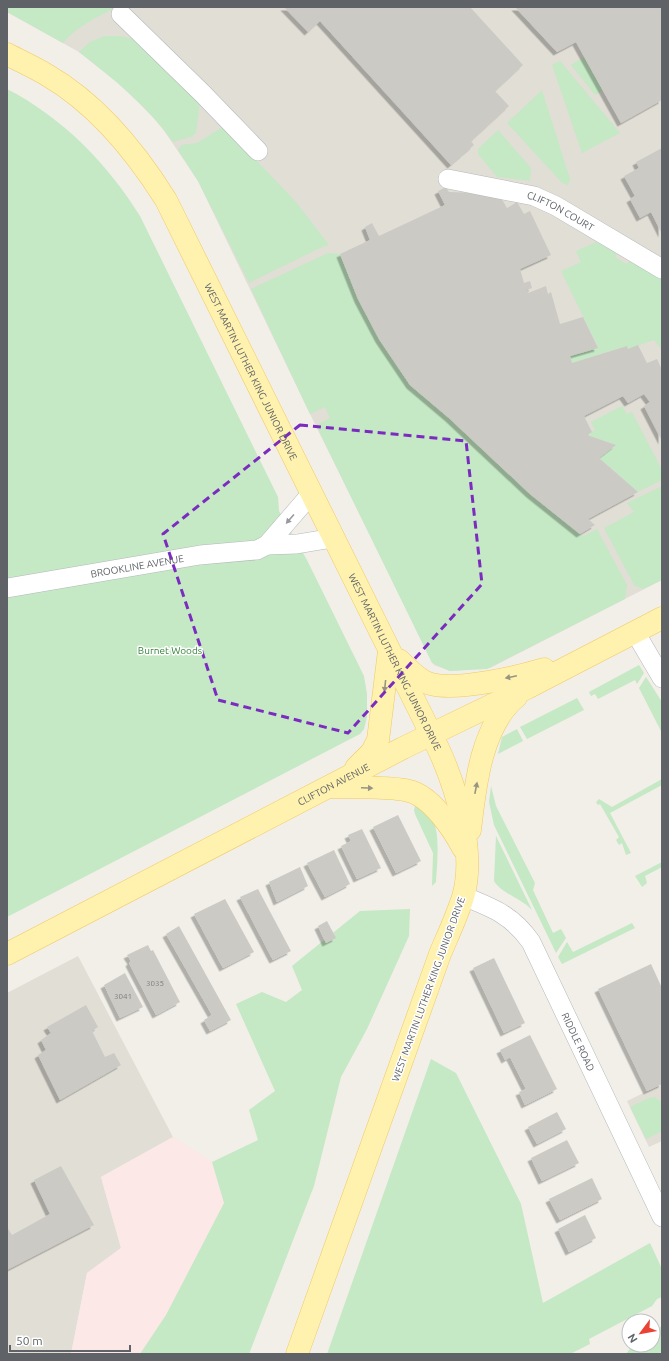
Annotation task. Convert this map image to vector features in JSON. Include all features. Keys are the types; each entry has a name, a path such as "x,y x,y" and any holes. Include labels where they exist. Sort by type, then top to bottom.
{"main road":[{"name":"WEST MARTIN LUTHER KING JUNIOR DRIVE","path":"7,54 48,75 79,97 107,122 146,167 166,200 431,734 458,797 466,855 466,872 463,896 440,954 297,1354"},
{"name":"CLIFTON AVENUE","path":"7,954 431,734 527,688 662,618"},
{"path":"389,650 422,681 445,686 484,683 528,674 589,655"},
{"path":"328,787 361,765 372,752 378,740 389,650"},
{"path":"466,855 476,788 489,736 503,710 527,688"},
{"path":"328,787 411,791 422,797 440,814 450,826 466,855"}],"street":[{"path":"121,14 203,94 258,151"},
{"name":"CLIFTON COURT","path":"448,179 534,196 556,206 662,268"},
{"path":"267,545 311,494"},
{"name":"BROOKLINE AVENUE","path":"7,588 200,555 257,550 267,545 297,544 333,538"},
{"path":"634,632 662,678"},
{"name":"RIDDLE ROAD","path":"463,896 493,907 506,915 522,930 531,942 662,1217"}],"highlighted area":[{"path":"300,425 466,441 482,584 348,733 218,700 163,534"}],"shaded area":[{"path":"7,7 662,7 662,580 490,668 450,671 434,665 310,414 198,181 159,123 122,86 79,52 7,12"},
{"path":"78,956 173,1137 101,1177 121,1248 87,1273 71,1354 7,1354 7,993"},
{"path":"662,1084 662,1141 649,1147 627,1101"},
{"path":"173,1137 212,1162 224,1203 166,1315 140,1354 71,1354 87,1273 121,1248 101,1177"}],"green space":[{"path":"7,7 116,7 81,27 63,43 7,12"},
{"path":"104,36 120,36 135,39 200,102 196,133 191,137 173,142 141,105 105,72 79,52 90,42"},
{"path":"584,57 603,91 595,95 571,65"},
{"path":"560,61 620,133 582,153 552,65"},
{"name":"Burnet Woods","path":"7,89 47,114 82,144 113,178 140,216 278,497 279,511 307,560 364,676 367,694 367,717 364,729 360,734 7,917"},
{"path":"542,90 570,179 568,185 562,183 507,123"},
{"path":"224,126 296,202 329,245 249,283 198,181 178,150 181,145 197,143"},
{"path":"498,130 531,168 530,181 497,177 478,154 478,149"},
{"path":"596,242 616,252 616,258 627,264 630,260 662,280 662,350 654,340 628,349 626,346 572,363 570,356 598,347 561,271 581,262 576,251"},
{"path":"328,253 340,254 379,339 410,385 449,418 530,494 583,536 597,529 627,585 625,599 487,669 450,671 432,663 316,425 330,418 325,407 310,414 251,289"},
{"path":"622,406 627,414 632,412 662,470 662,480 638,492 599,458 616,445 587,435 595,430 591,422"},
{"path":"662,486 662,580 643,589 634,585 604,528 634,512 627,503"},
{"path":"639,665 644,673 637,684 635,680 598,699 595,694 591,696 589,692"},
{"path":"646,677 662,702 662,733 639,688"},
{"path":"577,698 584,710 527,739 520,727"},
{"path":"517,729 523,741 498,754 502,737"},
{"path":"662,779 662,785 610,813 631,853 626,855 622,843 619,845 616,840 619,837 600,804 598,805 596,802 599,799 612,807"},
{"path":"491,786 496,806 535,883 533,890 553,933 561,929 566,938 556,953 494,825 489,802"},
{"path":"416,802 431,817 436,830 438,848 436,882 432,886 433,853 415,814 414,810"},
{"path":"496,836 532,910 523,902 507,893 494,881"},
{"path":"662,862 662,867 645,876 647,883 642,887 635,876"},
{"path":"410,909 409,936 367,1029 341,1077 314,1186 249,1354 140,1354 166,1315 224,1203 212,1162 258,1140 249,1110 275,1091 236,1004 262,992 286,1002 302,990 292,966 360,911"},
{"path":"632,923 635,928 562,964 558,957 567,942 573,952"},
{"path":"431,1059 456,1073 521,1204 543,1303 650,1243 662,1269 662,1297 657,1299 652,1306 639,1313 621,1313 621,1322 589,1339 590,1344 570,1354 327,1354"},
{"path":"654,1097 662,1102 662,1131 646,1139 630,1107"},
{"path":"661,1327 662,1354 626,1354 661,1353"}],"building":[{"path":"284,7 470,7 523,65 495,91 509,106 471,141 474,145 451,165 320,21 308,32"},
{"path":"515,7 662,7 662,100 621,123 576,42 557,52"},
{"path":"662,148 662,234 651,212 640,218 630,199 635,196 624,176 639,168 636,162"},
{"path":"446,187 449,192 500,196 507,208 517,202 524,214 530,211 551,255 520,269 524,283 530,281 532,288 527,290 528,293 546,286 548,294 551,292 560,324 583,317 598,348 570,356 572,363 627,346 628,349 638,345 647,363 657,359 662,370 662,441 644,406 650,402 644,394 628,403 623,396 584,416 592,432 587,435 616,445 599,458 638,492 588,519 595,525 580,534 530,494 449,418 410,385 379,339 358,299 340,254 370,240 365,227 372,223 379,236 445,205 438,191"},
{"path":"398,815 421,861 396,873 373,827"},
{"path":"362,829 381,868 357,879 341,846 351,841 348,835"},
{"path":"334,850 350,884 325,897 307,863"},
{"path":"300,867 308,886 277,902 269,882"},
{"path":"258,889 291,951 273,960 240,897"},
{"path":"225,899 254,952 223,968 194,914"},
{"path":"327,921 336,938 326,943 318,926"},
{"path":"179,926 231,1020 210,1031 204,1020 212,1015 166,934"},
{"path":"148,945 151,951 153,950 180,1002 156,1015 129,963 131,961 127,955"},
{"path":"494,958 525,1023 504,1033 473,968"},
{"path":"651,964 662,988 662,1084 647,1091 598,989"},
{"path":"125,973 143,1007 120,1018 104,985"},
{"path":"86,1005 98,1027 92,1031 105,1057 114,1053 121,1065 60,1100 38,1055 46,1050 41,1040 51,1033 47,1027"},
{"path":"530,1035 557,1089 525,1105 519,1092 526,1089 510,1057 505,1060 500,1050"},
{"path":"557,1112 566,1129 537,1144 528,1127"},
{"path":"567,1140 579,1163 542,1181 531,1158"},
{"path":"61,1166 94,1225 7,1270 7,1227 12,1235 50,1214 34,1180"},
{"path":"592,1178 602,1199 560,1220 549,1199"},
{"path":"585,1215 596,1238 569,1252 558,1229"}]}
